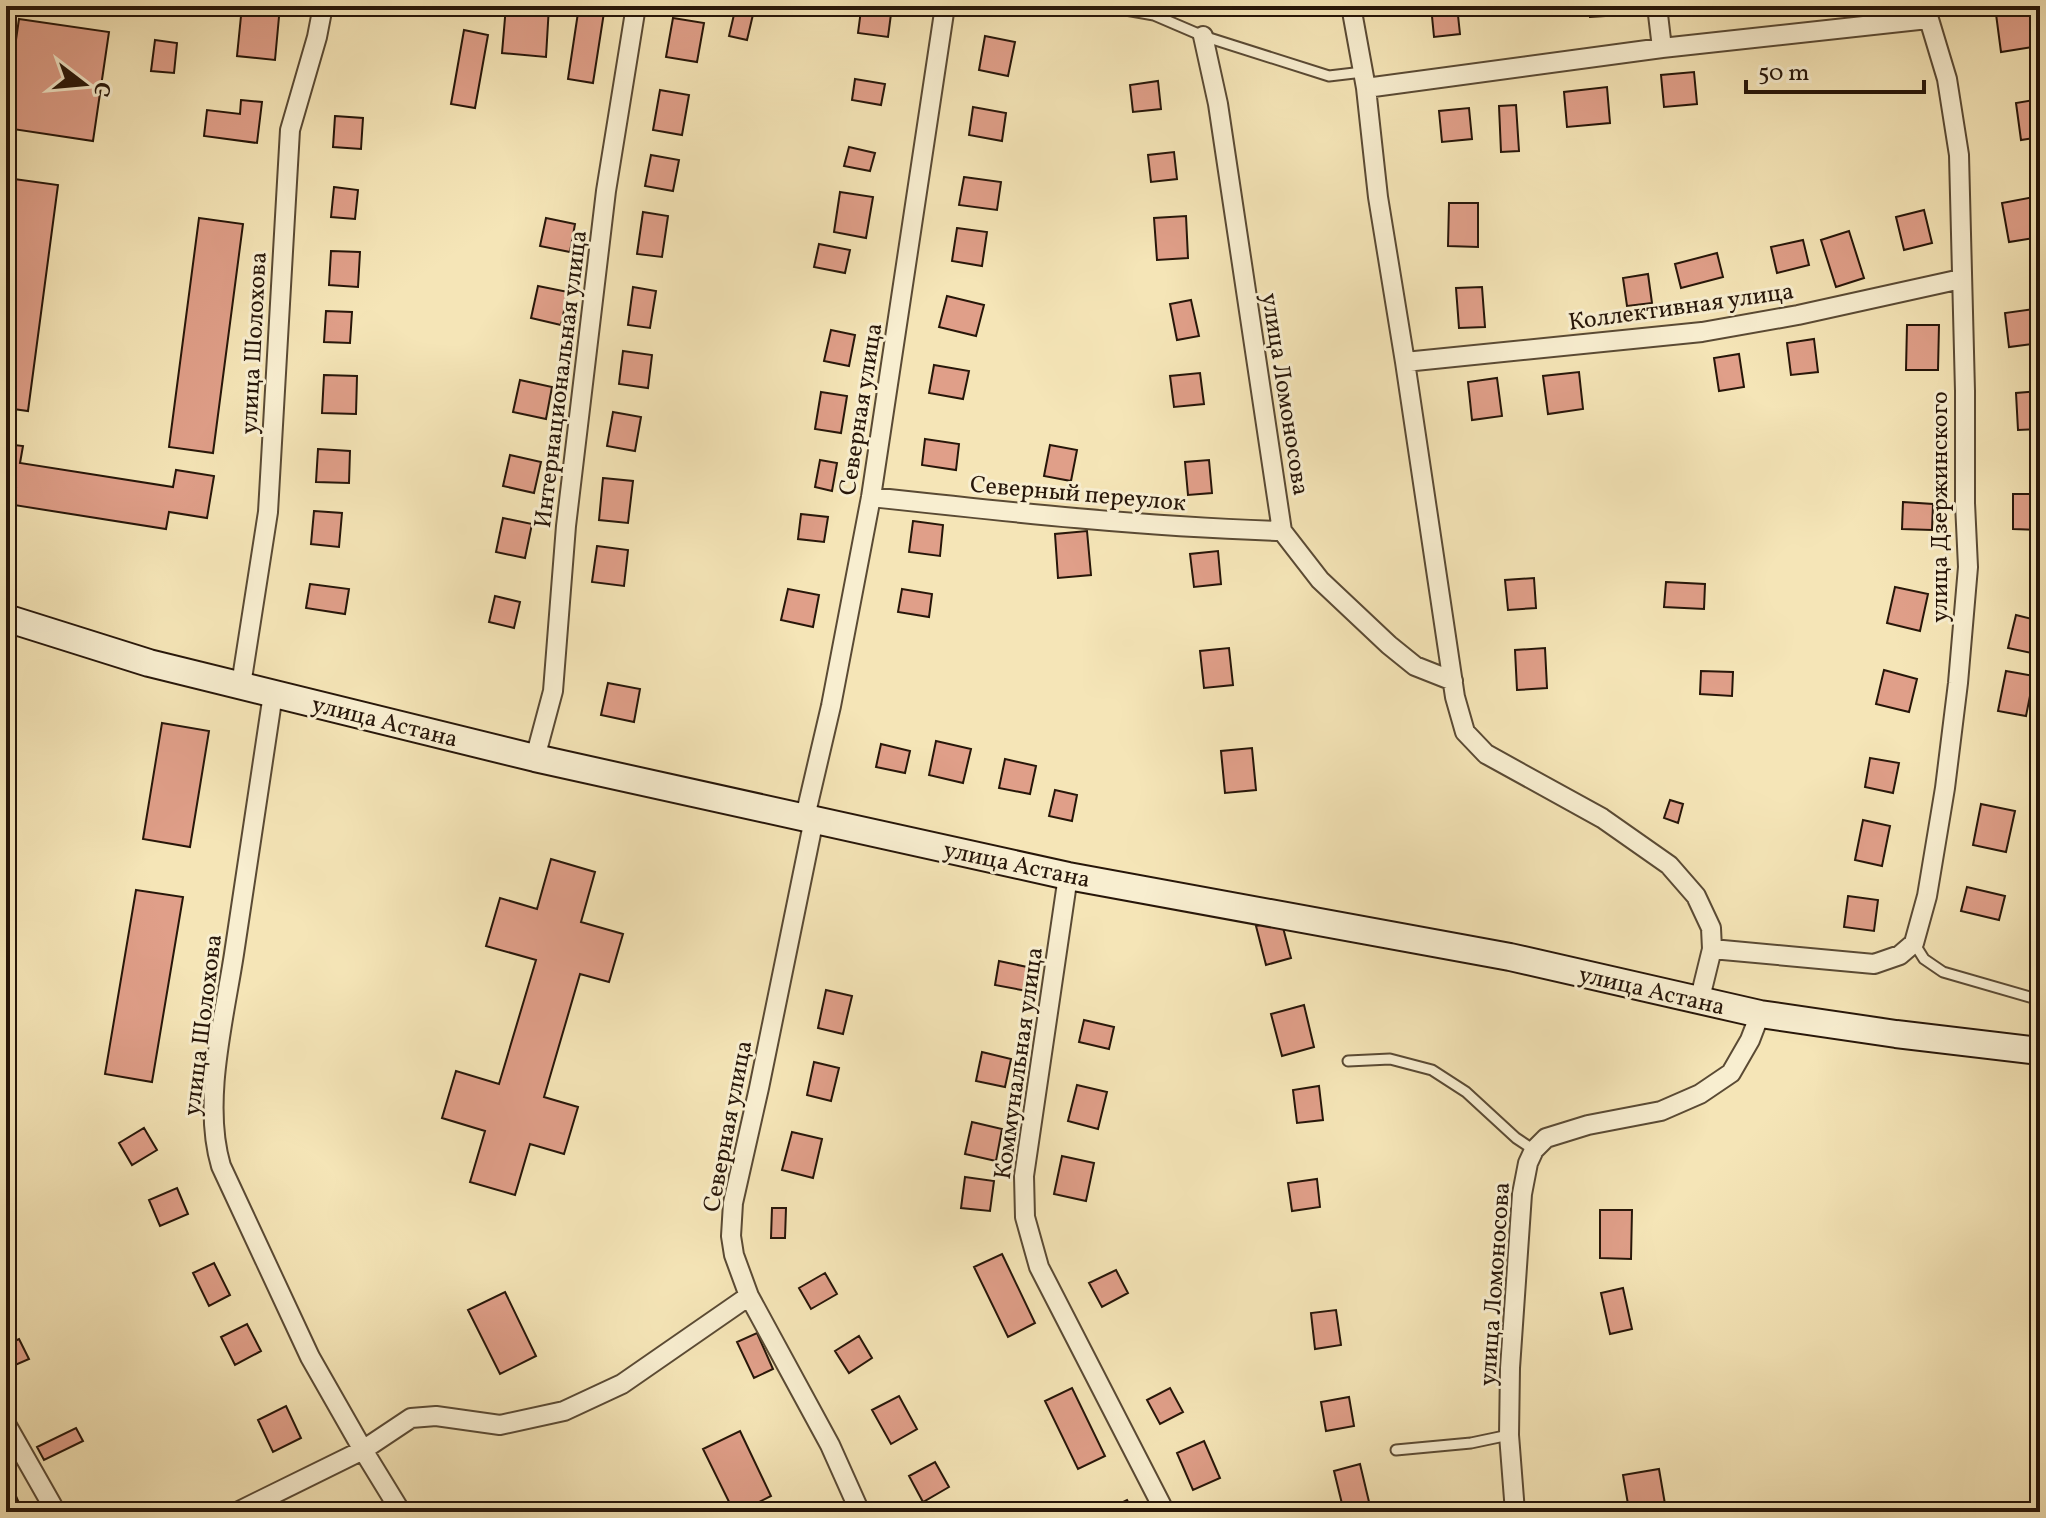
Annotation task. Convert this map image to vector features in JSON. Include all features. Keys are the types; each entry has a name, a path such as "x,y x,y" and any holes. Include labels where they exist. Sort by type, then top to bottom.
{"street":[{"name":"улица Шолохова","path":"241,685 268,512 290,130 323,6"},
{"name":"Интернациональная улица","path":"535,758 553,691 566,526 602,222 636,6"},
{"name":"Северная улица","path":"860,1512 830,1445 749,1296 734,1255 731,1236 733,1203 759,1088 871,497 945,6"},
{"path":"1351,6 1453,681 1465,732 1486,754 1602,818 1669,865 1696,896 1711,928 1712,949 1699,1002"},
{"path":"1657,6 1662,48"},
{"path":"1364,80 1662,48 1926,12"},
{"name":"улица Дзержинского","path":"1914,943 1927,896 1945,788 1968,567 1959,155 1947,79 1926,12"},
{"name":"улица Ломоносова","path":"1203,36 1218,104 1282,531 1320,580 1389,645 1415,666 1453,681"},
{"name":"Коллективная улица","path":"1405,362 1702,332 1798,315 1961,279"},
{"name":"Северный переулок","path":"871,497 1060,518 1222,530 1282,531"},
{"name":"улица Астана","path":"6,618 149,663 535,758 1068,876 1510,957 1760,1014 2040,1051"},
{"name":"улица Шолохова","path":"273,694 220,1043 212,1105 214,1144 221,1166 310,1357 401,1512"},
{"name":"Коммунальная улица","path":"1068,876 1024,1176 1025,1217 1039,1267 1165,1512"},
{"path":"1712,949 1874,964 1900,955 1914,943"},
{"path":"1534,1150 1546,1138 1588,1125 1661,1111 1700,1094 1731,1073 1750,1040 1760,1014"},
{"name":"улица Ломоносова","path":"1515,1512 1509,1435 1510,1368 1521,1210 1528,1163 1534,1150"},
{"path":"237,1512 363,1450 411,1418 436,1416 500,1425 564,1411 622,1384 749,1296"},
{"path":"6,1424 56,1512"}],"lane":[{"path":"1103,6 1154,15 1203,36 1300,69 1364,80"},
{"path":"1914,943 1924,959 1943,972 2040,1000"},
{"path":"1348,1061 1390,1059 1432,1070 1466,1092 1516,1138 1534,1150"},
{"path":"1396,1450 1471,1443 1509,1435"}],"building":[{"path":"242,6 280,6 275,60 237,56"},
{"path":"506,6 549,6 546,57 502,53"},
{"path":"579,6 605,6 593,83 568,79"},
{"path":"736,6 755,6 747,40 729,36"},
{"path":"1431,6 1457,6 1460,34 1434,37"},
{"path":"1589,6 1620,6 1621,15 1590,17"},
{"path":"2033,9 2038,46 2001,52 1996,14"},
{"path":"861,10 891,14 888,37 858,33"},
{"path":"673,18 704,23 697,62 666,57"},
{"path":"19,19 109,32 93,141 6,128"},
{"path":"464,30 488,35 475,108 451,104"},
{"path":"985,36 1015,42 1008,76 979,70"},
{"path":"155,40 177,43 174,73 151,71"},
{"path":"1694,72 1697,104 1664,107 1661,75"},
{"path":"855,79 885,84 881,105 852,100"},
{"path":"1158,81 1161,109 1133,112 1130,85"},
{"path":"1607,87 1610,123 1567,127 1564,92"},
{"path":"660,90 689,95 682,135 653,130"},
{"path":"2040,99 2040,137 2021,140 2016,103"},
{"path":"241,100 262,102 257,143 204,136 207,110 240,114"},
{"path":"1516,105 1519,151 1501,152 1499,106"},
{"path":"973,107 1006,113 1002,141 969,135"},
{"path":"1469,108 1472,139 1442,142 1439,111"},
{"path":"335,116 363,118 361,149 333,147"},
{"path":"849,147 875,153 870,171 844,166"},
{"path":"1174,152 1177,179 1151,182 1148,155"},
{"path":"651,155 679,160 673,191 645,186"},
{"path":"964,177 1001,182 997,210 959,205"},
{"path":"14,179 58,185 28,411 6,408 6,241"},
{"path":"334,187 358,190 355,219 331,217"},
{"path":"840,192 873,197 866,238 834,232"},
{"path":"2039,196 2040,237 2009,242 2002,203"},
{"path":"1449,203 1478,203 1478,247 1448,246"},
{"path":"1924,210 1932,243 1904,250 1896,217"},
{"path":"643,212 668,216 662,257 637,254"},
{"path":"1186,216 1188,258 1157,260 1154,218"},
{"path":"199,218 243,224 213,453 169,447"},
{"path":"546,218 575,224 570,252 540,246"},
{"path":"957,228 987,232 982,266 952,261"},
{"path":"1849,231 1864,278 1836,287 1821,240"},
{"path":"1803,240 1809,265 1777,273 1771,247"},
{"path":"819,244 850,250 845,273 814,267"},
{"path":"331,251 360,252 358,287 329,285"},
{"path":"1717,253 1723,277 1681,288 1675,264"},
{"path":"1648,274 1652,303 1627,306 1623,278"},
{"path":"538,286 568,292 561,325 531,318"},
{"path":"633,287 656,291 650,328 628,325"},
{"path":"1482,287 1485,327 1459,328 1456,288"},
{"path":"947,296 984,305 976,336 939,327"},
{"path":"1191,300 1199,336 1177,340 1170,304"},
{"path":"2034,309 2039,343 2009,347 2005,313"},
{"path":"326,311 352,312 350,343 324,342"},
{"path":"1907,325 1939,325 1938,370 1906,370"},
{"path":"831,330 855,335 849,366 824,361"},
{"path":"1814,339 1818,372 1791,375 1787,343"},
{"path":"623,351 652,355 648,388 619,384"},
{"path":"1739,354 1744,387 1719,391 1714,358"},
{"path":"934,365 969,371 963,399 929,393"},
{"path":"1579,372 1583,409 1548,414 1543,376"},
{"path":"1200,373 1204,404 1174,407 1170,376"},
{"path":"324,375 357,376 356,414 322,413"},
{"path":"1497,378 1502,416 1472,420 1468,382"},
{"path":"520,380 552,387 546,419 513,412"},
{"path":"2040,391 2040,429 2018,430 2016,393"},
{"path":"821,392 847,396 841,433 815,429"},
{"path":"613,412 641,417 635,451 607,446"},
{"path":"925,439 959,444 956,470 922,465"},
{"path":"6,444 23,446 20,463 173,487 176,470 214,476 207,518 169,512 166,529 14,505 16,488 6,487"},
{"path":"1050,445 1077,450 1071,481 1044,476"},
{"path":"318,449 350,451 349,483 316,482"},
{"path":"510,455 541,462 534,493 503,486"},
{"path":"820,460 837,463 832,491 815,487"},
{"path":"1209,460 1212,493 1188,495 1185,462"},
{"path":"603,478 633,481 628,523 599,520"},
{"path":"2013,494 2040,494 2040,530 2013,529"},
{"path":"1903,502 1933,504 1932,530 1902,529"},
{"path":"314,511 342,513 339,547 311,544"},
{"path":"801,514 828,517 824,542 798,539"},
{"path":"503,518 532,524 525,558 496,552"},
{"path":"913,521 943,525 940,556 909,552"},
{"path":"1087,531 1091,575 1058,578 1055,534"},
{"path":"597,546 628,550 624,586 592,582"},
{"path":"1218,551 1221,584 1194,587 1190,554"},
{"path":"1534,578 1536,608 1508,610 1505,580"},
{"path":"1666,582 1705,584 1704,609 1664,607"},
{"path":"310,584 349,589 345,614 306,608"},
{"path":"1895,587 1928,594 1920,631 1887,623"},
{"path":"788,589 819,595 813,627 781,620"},
{"path":"902,589 932,594 929,617 898,612"},
{"path":"495,596 520,602 514,628 489,622"},
{"path":"2016,615 2040,621 2036,654 2008,648"},
{"path":"1229,648 1233,685 1204,688 1200,651"},
{"path":"1545,648 1547,688 1517,690 1515,650"},
{"path":"1884,670 1917,679 1909,712 1876,704"},
{"path":"1701,671 1733,672 1732,696 1700,694"},
{"path":"2006,671 2034,676 2026,716 1998,711"},
{"path":"608,683 640,689 634,722 601,715"},
{"path":"162,723 209,731 190,847 143,839"},
{"path":"936,741 971,749 963,783 929,775"},
{"path":"881,744 910,751 905,773 876,767"},
{"path":"1252,748 1256,790 1225,793 1221,751"},
{"path":"1870,758 1899,763 1893,793 1865,787"},
{"path":"1005,759 1036,766 1030,794 999,788"},
{"path":"1055,790 1077,795 1072,821 1049,816"},
{"path":"1670,800 1683,804 1678,823 1664,818"},
{"path":"1981,804 2015,811 2006,852 1973,845"},
{"path":"1863,820 1890,826 1882,866 1855,860"},
{"path":"551,859 595,872 581,922 623,934 609,982 580,974 544,1097 578,1107 564,1154 530,1144 515,1195 470,1182 485,1131 442,1118 456,1071 499,1084 536,960 486,946 500,898 537,909"},
{"path":"1967,887 2005,896 1999,920 1961,911"},
{"path":"136,890 183,897 152,1082 105,1074"},
{"path":"1848,896 1878,900 1874,931 1844,927"},
{"path":"1281,920 1291,958 1266,965 1256,926"},
{"path":"999,961 1032,968 1027,991 995,985"},
{"path":"826,990 852,996 843,1034 818,1028"},
{"path":"1304,1005 1314,1047 1282,1056 1271,1014"},
{"path":"1084,1020 1114,1027 1109,1049 1079,1042"},
{"path":"982,1052 1011,1059 1005,1087 976,1081"},
{"path":"814,1062 839,1068 831,1101 807,1095"},
{"path":"1077,1085 1107,1092 1098,1129 1068,1121"},
{"path":"1319,1086 1323,1120 1297,1123 1293,1090"},
{"path":"972,1122 1002,1129 996,1161 965,1154"},
{"path":"144,1128 157,1150 132,1165 119,1143"},
{"path":"792,1132 822,1139 813,1178 782,1170"},
{"path":"1062,1156 1094,1163 1086,1201 1054,1194"},
{"path":"965,1177 994,1181 990,1211 961,1208"},
{"path":"1317,1179 1320,1207 1292,1211 1288,1183"},
{"path":"177,1188 188,1214 160,1226 149,1200"},
{"path":"772,1208 786,1208 785,1238 771,1238"},
{"path":"1600,1210 1632,1210 1631,1259 1600,1258"},
{"path":"1002,1254 1035,1323 1008,1337 974,1267"},
{"path":"214,1263 230,1295 209,1306 193,1273"},
{"path":"1116,1270 1128,1293 1102,1307 1089,1283"},
{"path":"825,1273 837,1294 811,1309 799,1288"},
{"path":"1623,1288 1632,1329 1610,1334 1601,1293"},
{"path":"505,1292 536,1356 500,1374 468,1310"},
{"path":"1336,1310 1341,1345 1315,1349 1311,1313"},
{"path":"247,1324 261,1351 235,1365 221,1337"},
{"path":"757,1333 773,1369 754,1378 737,1342"},
{"path":"859,1336 872,1358 849,1373 835,1351"},
{"path":"19,1339 29,1359 6,1369 6,1345"},
{"path":"1072,1388 1105,1456 1078,1469 1045,1401"},
{"path":"1170,1388 1183,1412 1160,1424 1147,1400"},
{"path":"899,1396 917,1429 891,1444 872,1410"},
{"path":"1349,1397 1354,1426 1326,1431 1321,1402"},
{"path":"286,1406 301,1438 273,1452 258,1420"},
{"path":"76,1428 83,1441 44,1460 37,1447"},
{"path":"740,1431 771,1496 734,1512 703,1449"},
{"path":"1204,1441 1220,1478 1193,1490 1177,1453"},
{"path":"935,1462 949,1487 923,1502 909,1476"},
{"path":"1360,1464 1370,1506 1344,1512 1334,1471"},
{"path":"1659,1469 1665,1504 1629,1510 1623,1475"},
{"path":"6,1479 19,1503 6,1509"},
{"path":"1127,1500 1133,1512 1103,1512"}]}
